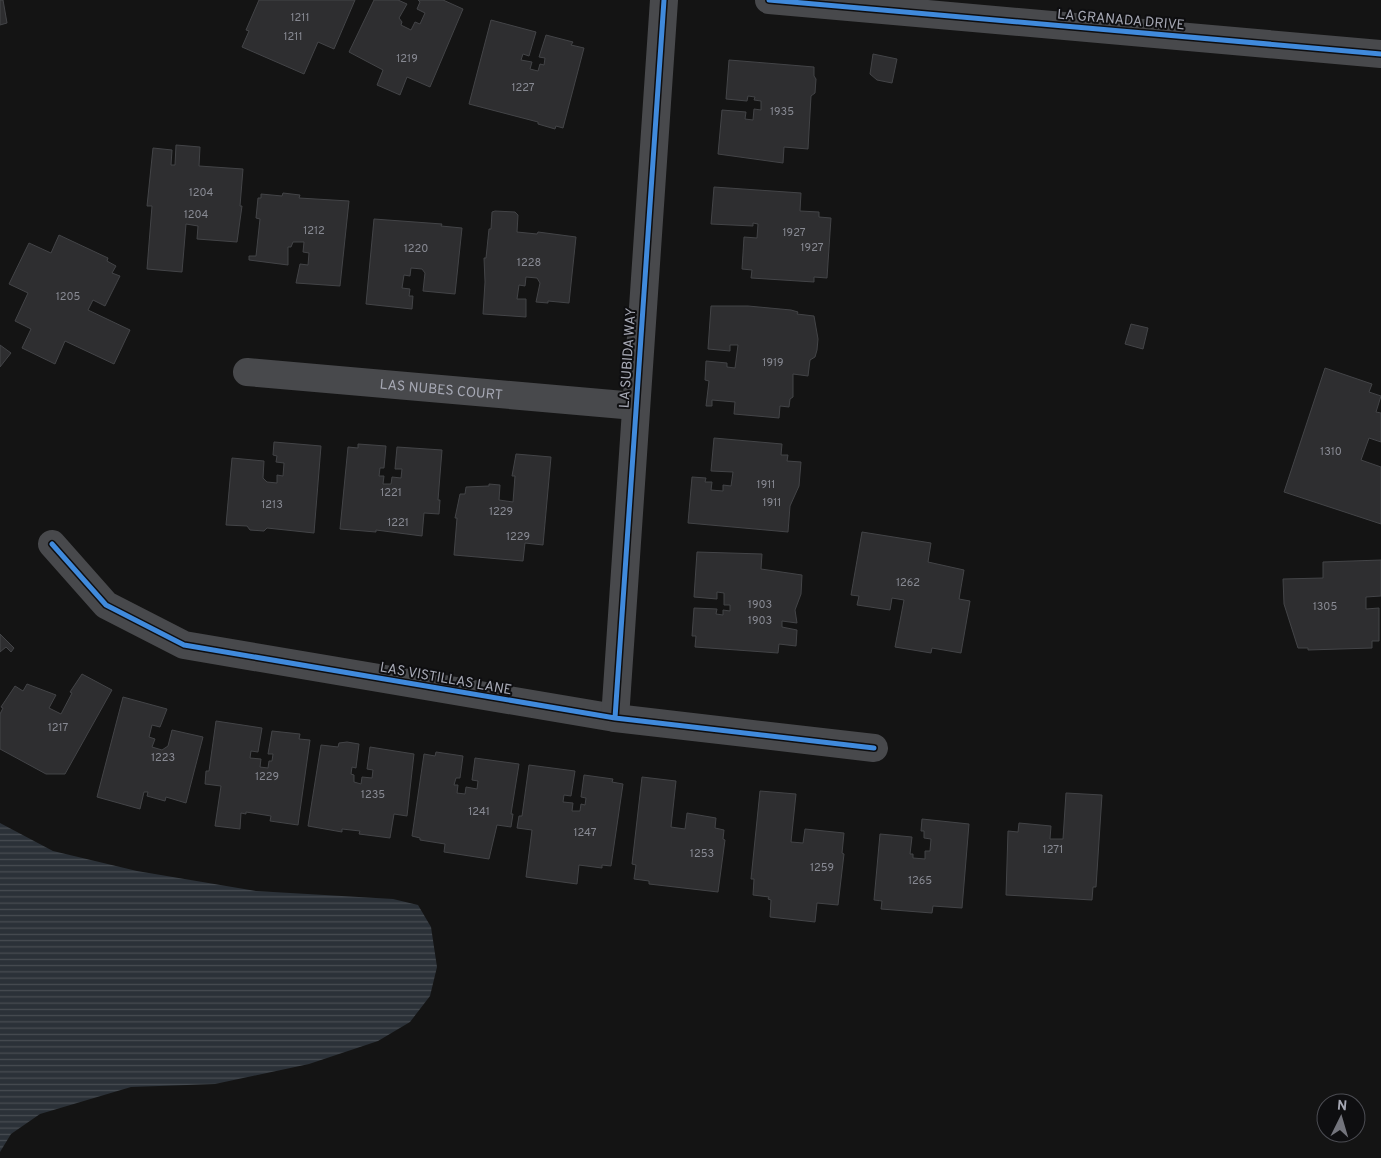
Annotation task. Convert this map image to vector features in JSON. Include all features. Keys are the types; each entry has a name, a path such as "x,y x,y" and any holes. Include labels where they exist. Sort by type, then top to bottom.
{"street":[{"name":"LA SUBIDA WAY","path":"615,718 664,0"},
{"name":"LA GRANADA DRIVE","path":"769,0 1381,54"},
{"name":"LAS NUBES COURT","path":"247,372 635,406"},
{"name":"LAS VISTILLAS LANE","path":"52,544 106,605 184,646 615,718 874,748"}],"shaded area":[{"path":"0,823 53,851 137,871 256,891 393,899 418,905 431,927 437,967 430,996 410,1022 378,1041 309,1064 215,1084 131,1087 40,1114 11,1134 0,1152"}],"building":[{"path":"0,0 3,0 7,23 0,25"},
{"path":"259,0 355,0 334,49 318,42 304,74 242,47 249,31 246,30"},
{"path":"374,0 398,0 407,4 399,18 402,22 401,25 411,30 415,22 420,24 425,13 417,9 420,2 418,0 443,0 463,9 430,87 407,77 400,95 377,85 383,70 349,52"},
{"path":"491,20 536,32 529,56 523,54 521,60 532,62 530,69 538,71 540,64 544,65 545,58 539,57 546,35 573,42 571,45 584,48 563,128 556,126 555,129 538,124 538,122 469,104"},
{"path":"873,54 897,59 892,83 877,80 870,74"},
{"path":"729,60 814,67 816,79 815,93 811,96 808,149 784,147 783,163 718,154 722,110 746,112 745,119 753,120 754,109 761,110 761,101 754,100 755,97 748,96 747,101 726,99"},
{"path":"176,145 200,147 199,166 243,169 240,206 242,206 237,242 197,239 198,226 186,224 182,272 147,269 152,206 147,206 153,148 172,150 171,165 175,165"},
{"path":"714,187 801,193 800,211 819,212 819,217 831,218 827,278 814,277 814,282 751,278 752,270 742,269 744,237 757,238 758,224 753,223 753,226 711,224"},
{"path":"283,193 300,195 299,198 349,201 340,286 296,283 300,264 308,265 309,253 303,252 304,242 293,242 291,247 288,247 288,265 249,260 249,256 256,256 260,219 256,218 258,198 261,198 261,194 282,196"},
{"path":"492,212 515,212 518,215 517,232 537,234 538,232 576,237 569,303 536,302 540,283 537,278 526,277 525,286 519,285 517,299 526,299 526,317 483,314 484,258 486,258"},
{"path":"374,219 442,224 441,226 462,228 455,294 423,291 425,273 422,269 411,268 410,276 404,275 402,288 410,289 409,296 413,296 412,309 366,304"},
{"path":"59,235 108,258 107,261 116,266 112,273 120,276 105,306 93,300 88,310 130,330 114,364 65,341 55,364 22,348 31,329 15,321 28,293 9,284 29,243 51,253"},
{"path":"711,306 748,306 791,310 798,312 797,314 814,316 818,339 815,357 810,360 808,376 793,374 793,397 790,399 789,407 780,406 779,418 734,414 735,402 712,400 712,406 706,406 709,381 705,380 706,361 727,363 727,367 735,368 738,345 730,345 730,351 708,349"},
{"path":"1131,324 1148,328 1143,349 1125,344"},
{"path":"0,345 11,353 0,367"},
{"path":"1325,368 1372,384 1369,392 1381,396 1376,412 1381,413 1381,442 1369,438 1361,460 1381,467 1381,524 1284,492"},
{"path":"714,438 782,444 781,455 788,455 787,461 801,462 799,486 790,506 788,532 688,523 692,477 706,478 705,482 712,482 711,490 723,491 723,485 731,486 733,472 711,471"},
{"path":"274,442 321,446 314,533 267,528 264,531 250,530 247,526 226,525 232,458 264,461 263,478 267,482 277,483 277,475 283,476 284,463 276,462 277,456 273,455"},
{"path":"358,444 386,446 384,468 380,468 379,476 384,476 383,484 391,484 392,477 401,478 402,469 395,469 397,447 442,450 438,500 440,500 439,514 424,513 422,536 376,530 376,532 340,529 348,447 358,448"},
{"path":"516,454 551,457 543,545 525,543 523,561 454,555 457,518 455,518 460,494 465,494 466,487 489,486 489,484 500,485 499,500 513,502 515,476 512,476"},
{"path":"862,532 931,543 928,562 964,570 959,599 970,601 961,653 932,648 931,653 895,647 904,600 892,598 890,610 857,605 859,596 851,595"},
{"path":"697,552 762,554 761,569 802,575 801,594 795,610 797,623 782,621 782,627 797,630 796,646 779,644 778,653 695,647 696,636 692,636 694,608 717,609 716,614 723,615 723,610 730,611 730,605 724,605 724,593 717,592 717,599 694,597"},
{"path":"1381,560 1381,596 1366,597 1366,609 1379,608 1379,641 1372,641 1372,648 1308,650 1308,648 1298,648 1284,604 1283,579 1323,578 1323,562"},
{"path":"0,634 14,648 11,652 6,647 0,652"},
{"path":"82,674 112,690 65,774 46,774 0,749 0,714 3,708 1,707 15,686 23,691 27,684 56,695 49,708 61,714 72,693 70,692"},
{"path":"123,697 167,709 160,727 152,725 149,737 155,739 152,747 162,750 168,746 172,730 203,737 186,803 166,797 165,801 147,796 148,792 144,792 140,809 97,797"},
{"path":"216,721 262,728 258,752 251,751 250,758 261,759 260,767 268,768 269,761 272,761 273,754 268,754 272,731 300,734 299,739 310,740 298,825 270,821 271,816 246,812 246,814 241,813 240,829 215,826 221,786 205,784 206,771 209,771"},
{"path":"339,743 359,744 356,768 352,767 351,774 354,775 354,782 361,784 362,777 372,778 373,770 367,769 370,747 414,754 407,816 394,814 390,838 359,834 360,831 342,829 342,832 308,826 321,745 338,747"},
{"path":"436,752 463,756 460,778 456,778 454,785 458,785 457,793 465,794 466,787 477,789 478,781 472,780 475,758 519,764 511,814 513,814 511,827 497,825 489,859 444,852 445,844 420,840 420,838 412,836 424,754 435,756"},
{"path":"529,765 575,771 571,796 564,795 563,802 573,803 572,811 580,811 581,804 585,805 586,798 581,797 584,775 613,779 612,782 623,784 611,866 602,865 602,868 579,865 577,884 526,877 532,830 517,828 519,816 522,816"},
{"path":"642,777 676,781 671,827 685,829 687,813 716,818 715,828 724,830 723,839 725,840 718,892 649,884 649,881 634,879 636,865 632,864"},
{"path":"760,791 796,794 791,842 803,843 805,829 844,833 842,853 844,854 838,905 817,903 815,922 770,917 771,900 768,899 769,897 753,895 754,879 751,879"},
{"path":"1066,793 1102,795 1096,887 1093,887 1092,900 1006,895 1008,831 1018,832 1019,823 1051,826 1050,839 1063,839"},
{"path":"922,819 969,824 962,908 933,906 932,913 881,909 882,901 874,900 880,834 912,837 910,854 913,854 913,858 925,859 925,851 930,851 931,839 924,838 924,831 921,831"}],"cycle path":[{"path":"615,718 664,0"},
{"path":"769,0 1381,54"},
{"path":"52,544 106,605 184,645 615,718 874,748"}]}
